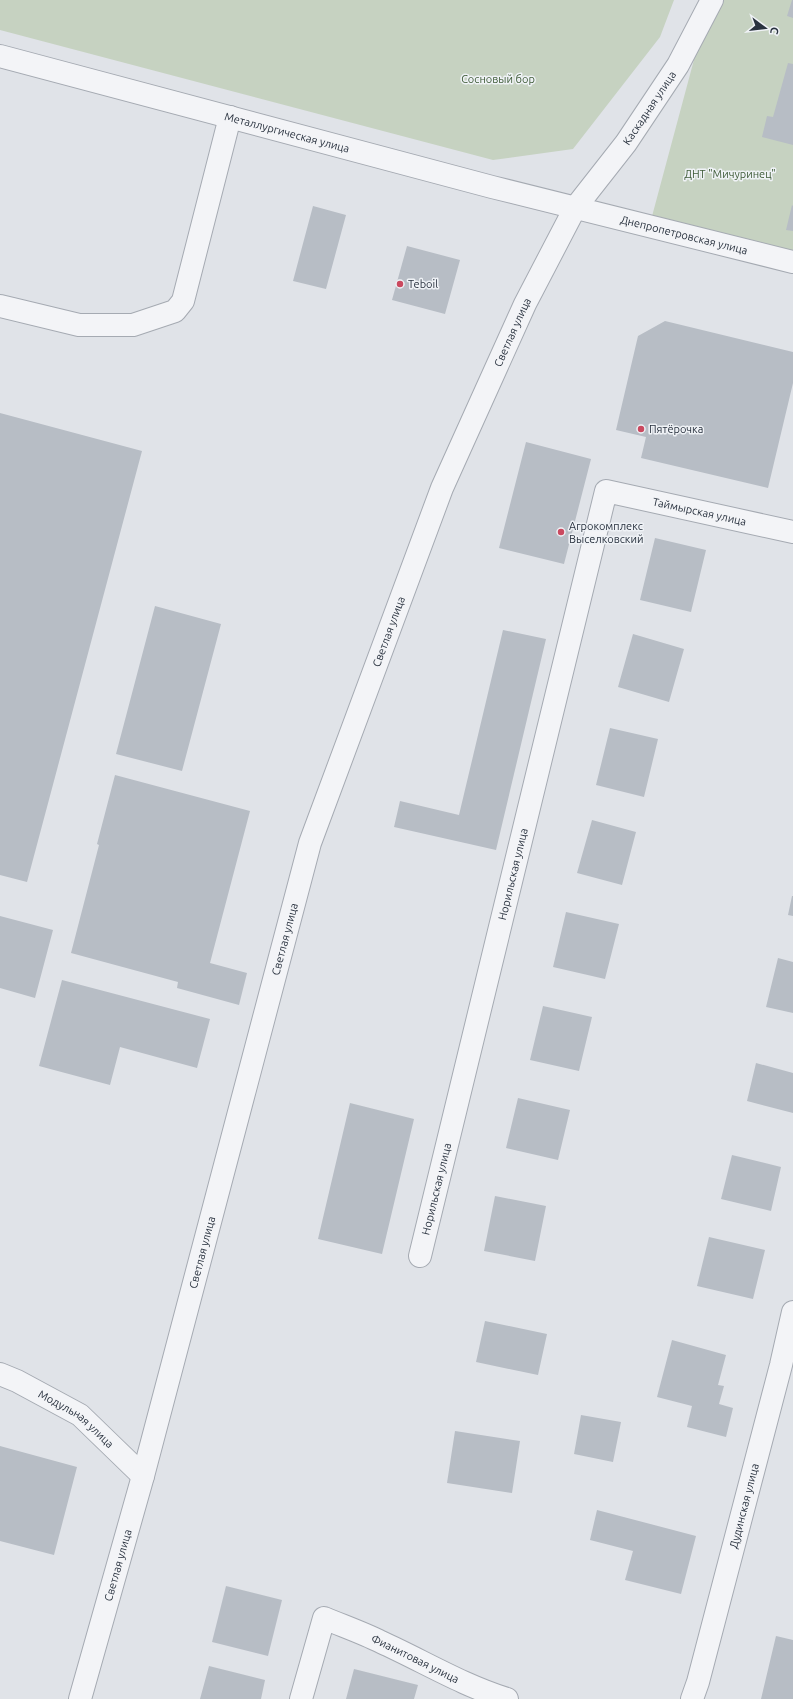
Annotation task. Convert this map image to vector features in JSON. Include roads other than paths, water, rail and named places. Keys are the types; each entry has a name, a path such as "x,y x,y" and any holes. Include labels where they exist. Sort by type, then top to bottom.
{"street":[{"name":"Каскадная улица","path":"575,208 626,143 678,65 712,0"},
{"name":"Металлургическая улица","path":"0,56 575,208"},
{"path":"0,306 80,325 133,325 175,311 183,301 230,117"},
{"name":"Днепропетровская улица","path":"575,208 793,262"},
{"name":"Светлая улица","path":"80,1699 144,1476 310,843 442,488 525,304 575,208"},
{"name":"Таймырская улица","path":"606,491 793,532"},
{"name":"Норильская улица","path":"420,1256 606,491"},
{"name":"Дудинская улица","path":"692,1699 787,1366 793,1312"},
{"name":"Модульная улица","path":"0,1374 17,1381 80,1415 144,1476"},
{"name":"Фианитовая улица","path":"301,1699 324,1618 381,1642 429,1667 507,1699"}],"place":[{"name":"Teboil","path":"400,284"},
{"name":"Пятёрочка","path":"641,429"},
{"name":"Агрокомплекс Выселковский","path":"561,532"}],"park label":[{"name":"Сосновый бор","path":"498,79"},
{"name":"ДНТ \"Мичуринец\"","path":"730,174"}]}
